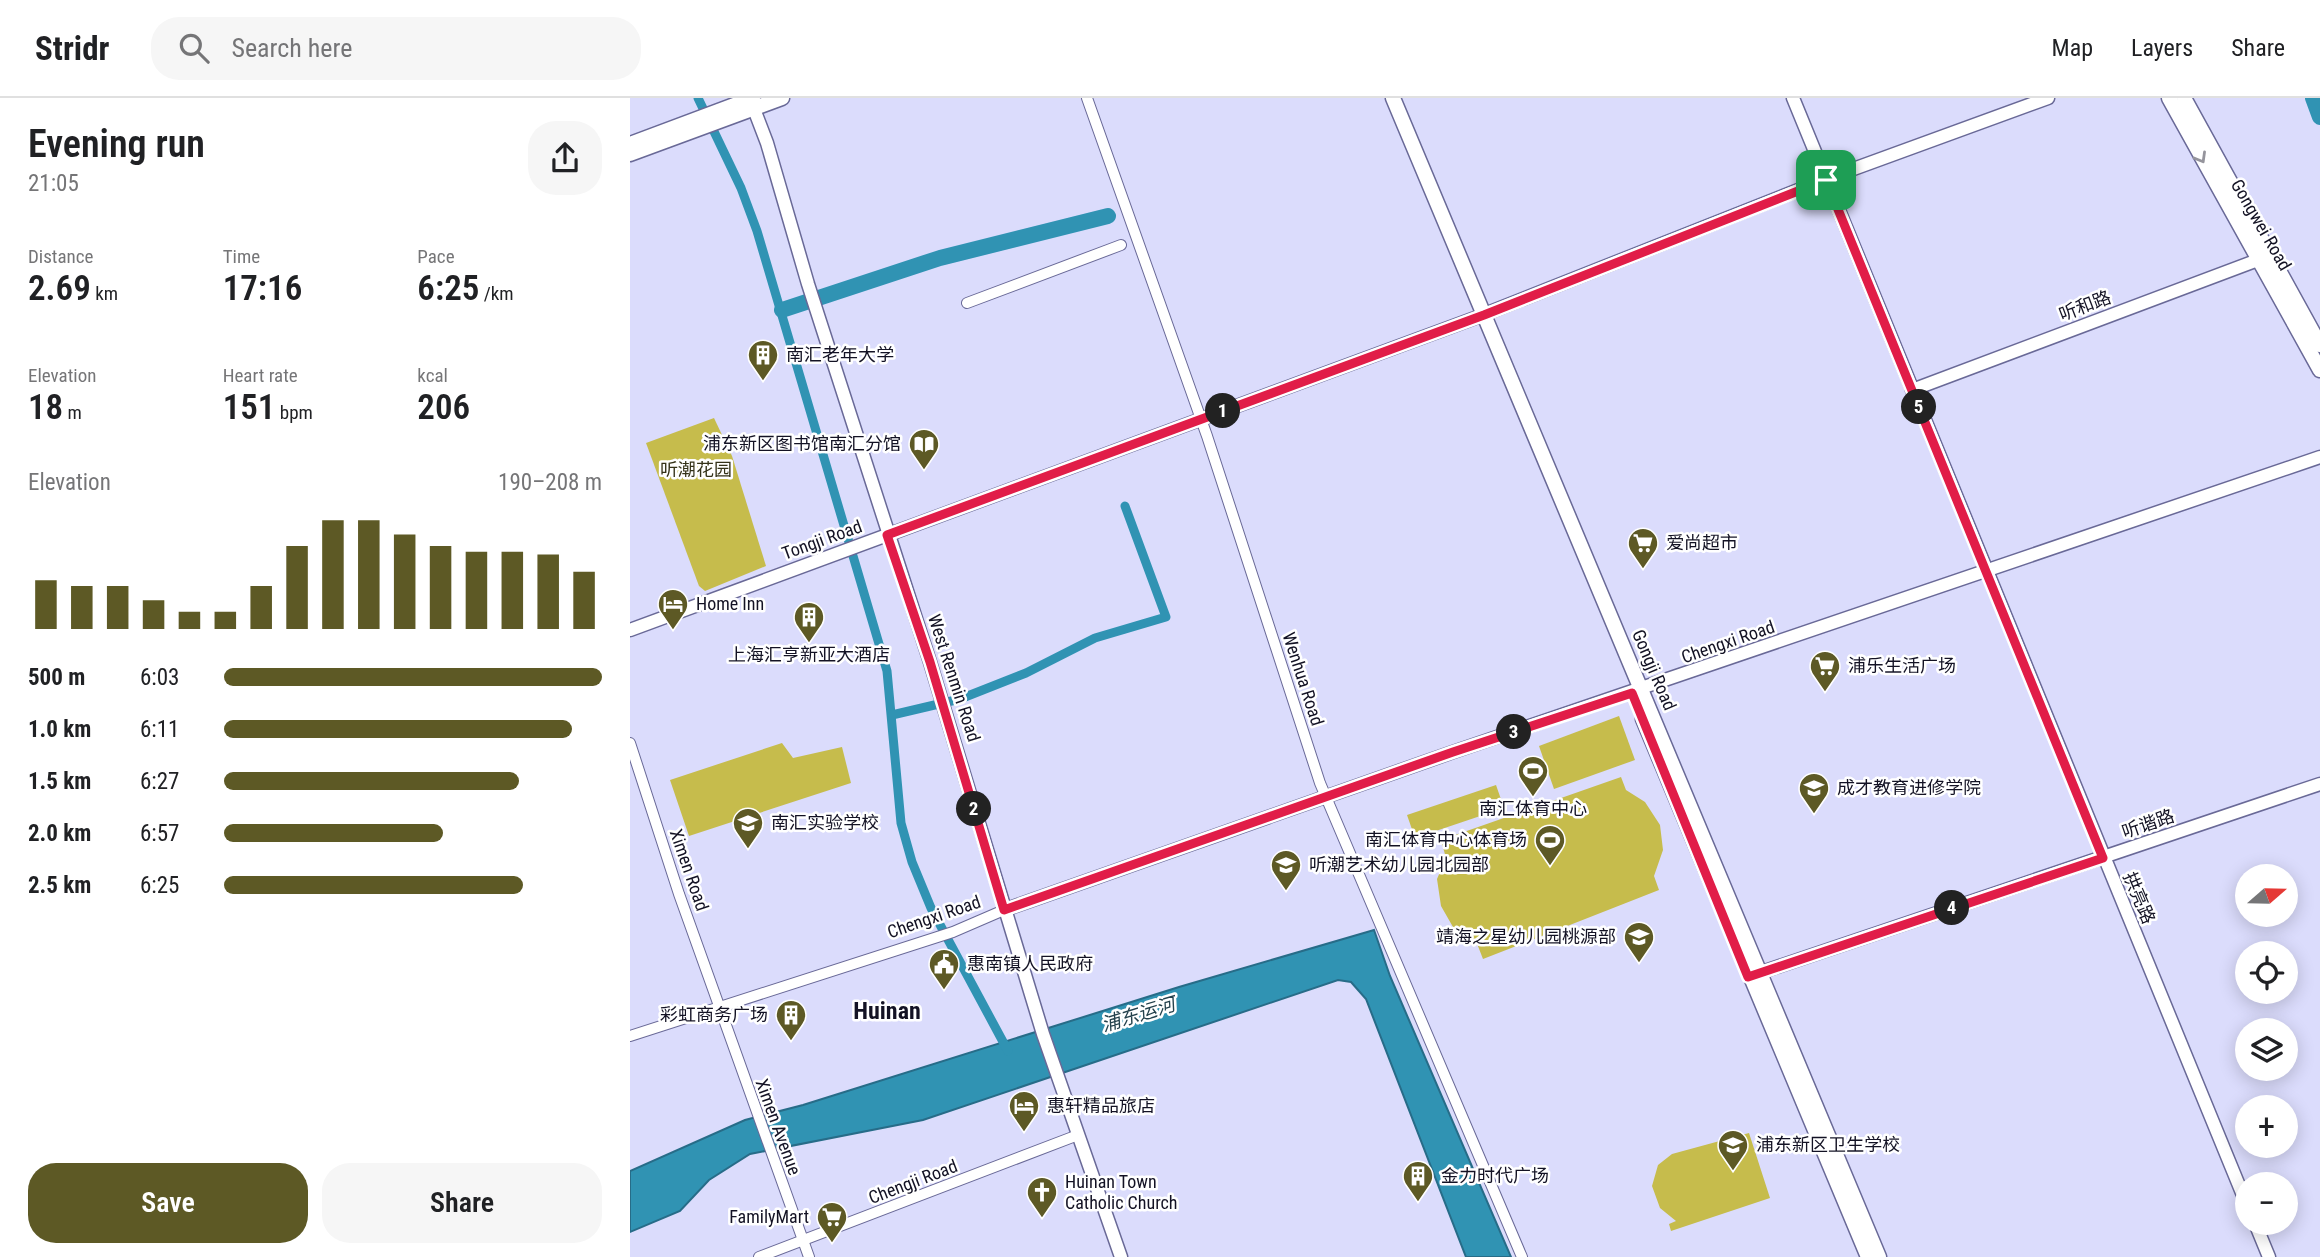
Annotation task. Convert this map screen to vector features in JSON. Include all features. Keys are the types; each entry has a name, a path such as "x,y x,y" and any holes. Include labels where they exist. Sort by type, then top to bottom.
{"main road":[{"path":"630,154 714,118 746,101 782,98"},
{"name":"Gongji Road","path":"1383,98 1480,316"},
{"name":"Gongji Road","path":"1393,98 1480,316 1754,975 1868,1257"},
{"name":"Gongwei Road","path":"2169,98 2320,345"},
{"name":"Gongwei Road","path":"2184,98 2320,370"},
{"path":"714,118 746,101"},
{"path":"630,144 699,124"},
{"name":"Gongji Road","path":"1754,975 1879,1257"}],"street":[{"name":"Wenhua Road","path":"1087,98 1201,419 1326,798 1522,1257"},
{"name":"拱亮路","path":"1793,98 2235,1176"},
{"name":"Tongji Road","path":"630,631 1480,316 1826,180 2048,98"},
{"name":"West Renmin Road","path":"746,101 767,143 808,285 953,736 1043,1034 1121,1257"},
{"path":"967,303 1121,245"},
{"name":"听和路","path":"1912,390 2264,257"},
{"name":"Chengxi Road","path":"630,1036 942,936 1004,910 1453,752 1637,692 2320,457"},
{"name":"Ximen Road","path":"630,743 719,1007"},
{"name":"听谐路","path":"1754,975 2320,784"},
{"name":"Ximen Avenue","path":"719,1007 809,1257"},
{"name":"Chengji Road","path":"759,1257 1078,1135"},
{"path":"2260,1235 2269,1257"}],"green space":[{"name":"听潮花园","path":"714,418 732,456 766,566 705,591 699,586 646,443"},
{"path":"1619,716 1635,760 1554,789 1539,746"},
{"path":"782,743 793,758 842,747 851,783 689,836 670,780"},
{"name":"南汇体育中心体育场","path":"1621,777 1626,790 1645,802 1660,825 1663,850 1654,876 1659,890 1483,959 1476,941 1453,927 1441,906 1437,879 1446,858 1441,840"},
{"path":"1496,785 1504,808 1415,838 1407,815"},
{"path":"1749,1133 1770,1198 1671,1231 1669,1224 1676,1221 1660,1208 1652,1186 1658,1165 1672,1154"}],"water":[{"name":"浦东运河","path":"1374,930 1390,976 1511,1257 1466,1257 1366,999 1351,982 1338,980 923,1120 750,1154 709,1180 680,1211 630,1232 630,1171 745,1120 803,1105 1179,987"}],"waterway":[{"path":"698,98 741,188 757,231 887,671 901,823 912,862 931,908 1008,1051"},
{"path":"2313,98 2320,117"},
{"path":"782,310 940,258 1108,216"},
{"path":"892,715 960,699 1026,673 1095,638 1166,617 1125,506"}],"place":[{"name":"南汇老年大学","path":"763,382"},
{"name":"浦东新区图书馆南汇分馆","path":"924,471"},
{"name":"爱尚超市","path":"1643,570"},
{"name":"Home Inn","path":"673,631"},
{"name":"上海汇亨新亚大酒店","path":"809,644"},
{"name":"浦乐生活广场","path":"1825,693"},
{"name":"南汇体育中心","path":"1533,798"},
{"name":"成才教育进修学院","path":"1814,815"},
{"name":"南汇实验学校","path":"748,850"},
{"name":"南汇体育中心体育场","path":"1550,867"},
{"name":"听潮艺术幼儿园北园部","path":"1286,892"},
{"name":"靖海之星幼儿园桃源部","path":"1639,964"},
{"name":"惠南镇人民政府","path":"944,991"},
{"name":"彩虹商务广场","path":"791,1042"},
{"name":"惠轩精品旅店","path":"1024,1133"},
{"name":"浦东新区卫生学校","path":"1733,1172"},
{"name":"金力时代广场","path":"1418,1203"},
{"name":"Huinan Town Catholic Church","path":"1042,1219"},
{"name":"FamilyMart","path":"832,1244"}],"district":[{"name":"Huinan","path":"887,1011"}],"route":[{"path":"1826,180 1945,465 1986,573 2103,858 1748,977 1632,693 1453,752 1136,866 1004,910 930,662 887,535 1484,315 1826,180"}]}
